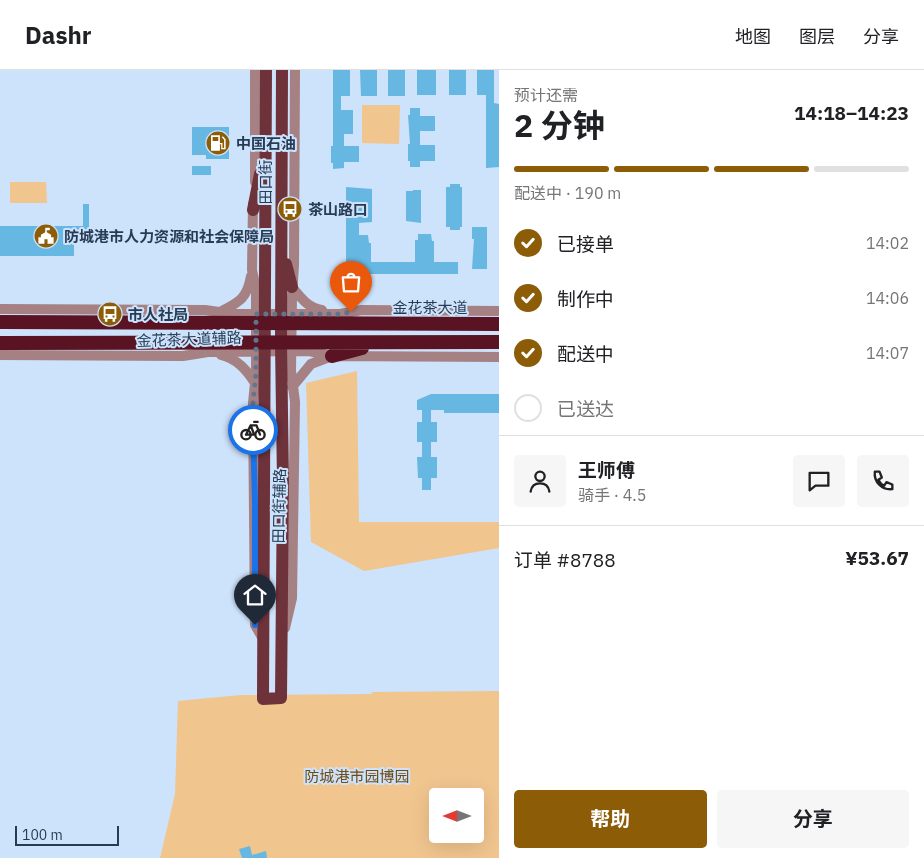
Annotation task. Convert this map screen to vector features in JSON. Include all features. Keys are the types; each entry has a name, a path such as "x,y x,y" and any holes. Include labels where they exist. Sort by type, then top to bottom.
{"highway":[{"path":"190,322 220,312"},
{"path":"340,314 386,323"},
{"name":"金花茶大道","path":"0,322 190,322 286,318 386,323 499,324"},
{"path":"0,343 286,347 380,343 499,342"},
{"path":"332,356 380,343"}],"main road":[{"name":"田口街","path":"266,70 266,144 260,318 260,347 265,412 259,568 264,640 263,699 281,698 289,482 283,411 286,318 281,247 282,70"},
{"path":"253,210 266,144"},
{"path":"281,247 292,287"},
{"path":"255,382 265,412"}],"street":[{"path":"220,312 242,300 249,287 252,270 256,174 255,70"},
{"path":"295,70 294,265 286,318 340,314 362,310 499,311"},
{"path":"252,270 260,318"},
{"path":"292,287 314,309 340,314"},
{"name":"金花茶大道辅路","path":"0,309 205,310 260,318"},
{"name":"金花茶大道辅路","path":"0,355 183,356 260,347"},
{"name":"田口街辅路","path":"259,568 253,403 260,347"},
{"path":"286,347 332,356 499,357"},
{"name":"田口街辅路","path":"286,347 295,402 289,482"},
{"path":"208,352 231,357 241,365 255,382"},
{"path":"283,411 293,384 311,364 332,356"}],"green space":[{"path":"362,105 400,105 399,144 362,143"},
{"path":"10,182 46,182 47,203 10,203"},
{"path":"357,371 359,522 499,522 499,548 364,571 311,542 306,383"},
{"name":"防城港市园博园","path":"499,691 499,858 160,858 175,794 178,701 241,695 373,694 371,692"}],"building":[{"path":"333,70 350,70 350,96 341,96 341,110 353,110 353,134 344,134 344,146 359,146 359,162 344,162 344,168 333,169 331,146 333,146"},
{"path":"360,70 377,70 377,96 361,96"},
{"path":"388,70 405,70 405,96 388,96"},
{"path":"417,70 436,70 436,95 417,95"},
{"path":"449,70 466,70 466,95 449,95"},
{"path":"477,70 494,70 494,103 499,104 499,167 486,168 486,95 477,95"},
{"path":"410,108 420,108 420,116 435,116 435,131 420,131 420,145 435,145 435,161 420,161 420,167 410,167 410,161 408,161 408,144 410,144 408,115 410,115"},
{"name":"中国石油","path":"192,127 229,127 229,159 206,159 206,155 192,155"},
{"path":"192,166 211,166 211,175 192,175"},
{"path":"450,184 460,184 460,187 462,187 462,227 460,227 460,230 450,230 450,227 446,227 446,187 450,187"},
{"path":"346,187 372,189 372,222 359,223 359,235 368,235 369,243 371,243 371,262 415,262 415,240 418,240 418,234 431,234 432,241 434,241 434,262 458,262 458,274 346,274"},
{"path":"421,190 421,223 406,221 406,191"},
{"path":"83,204 89,204 89,241 74,241 74,256 0,256 0,226 83,226"},
{"path":"472,227 487,227 487,269 472,269 474,239 472,239"},
{"path":"431,394 499,394 499,413 444,413 444,410 431,410 431,422 437,422 437,442 431,442 431,457 437,457 437,478 431,478 431,490 422,490 422,478 418,478 417,457 422,457 422,442 417,442 417,422 422,422 422,410 417,410 417,400"},
{"path":"250,846 252,855 266,851 267,858 242,858 239,849"}],"way so far":[{"path":"253,430 256,373 256,314 340,314 351,312"}],"place":[{"name":"中国石油","path":"218,143"},
{"name":"茶山路口","path":"290,209"},
{"name":"防城港市人力资源和社会保障局","path":"46,236"},
{"name":"市人社局","path":"110,314"}],"route":[{"path":"253,430 255,625"}]}
